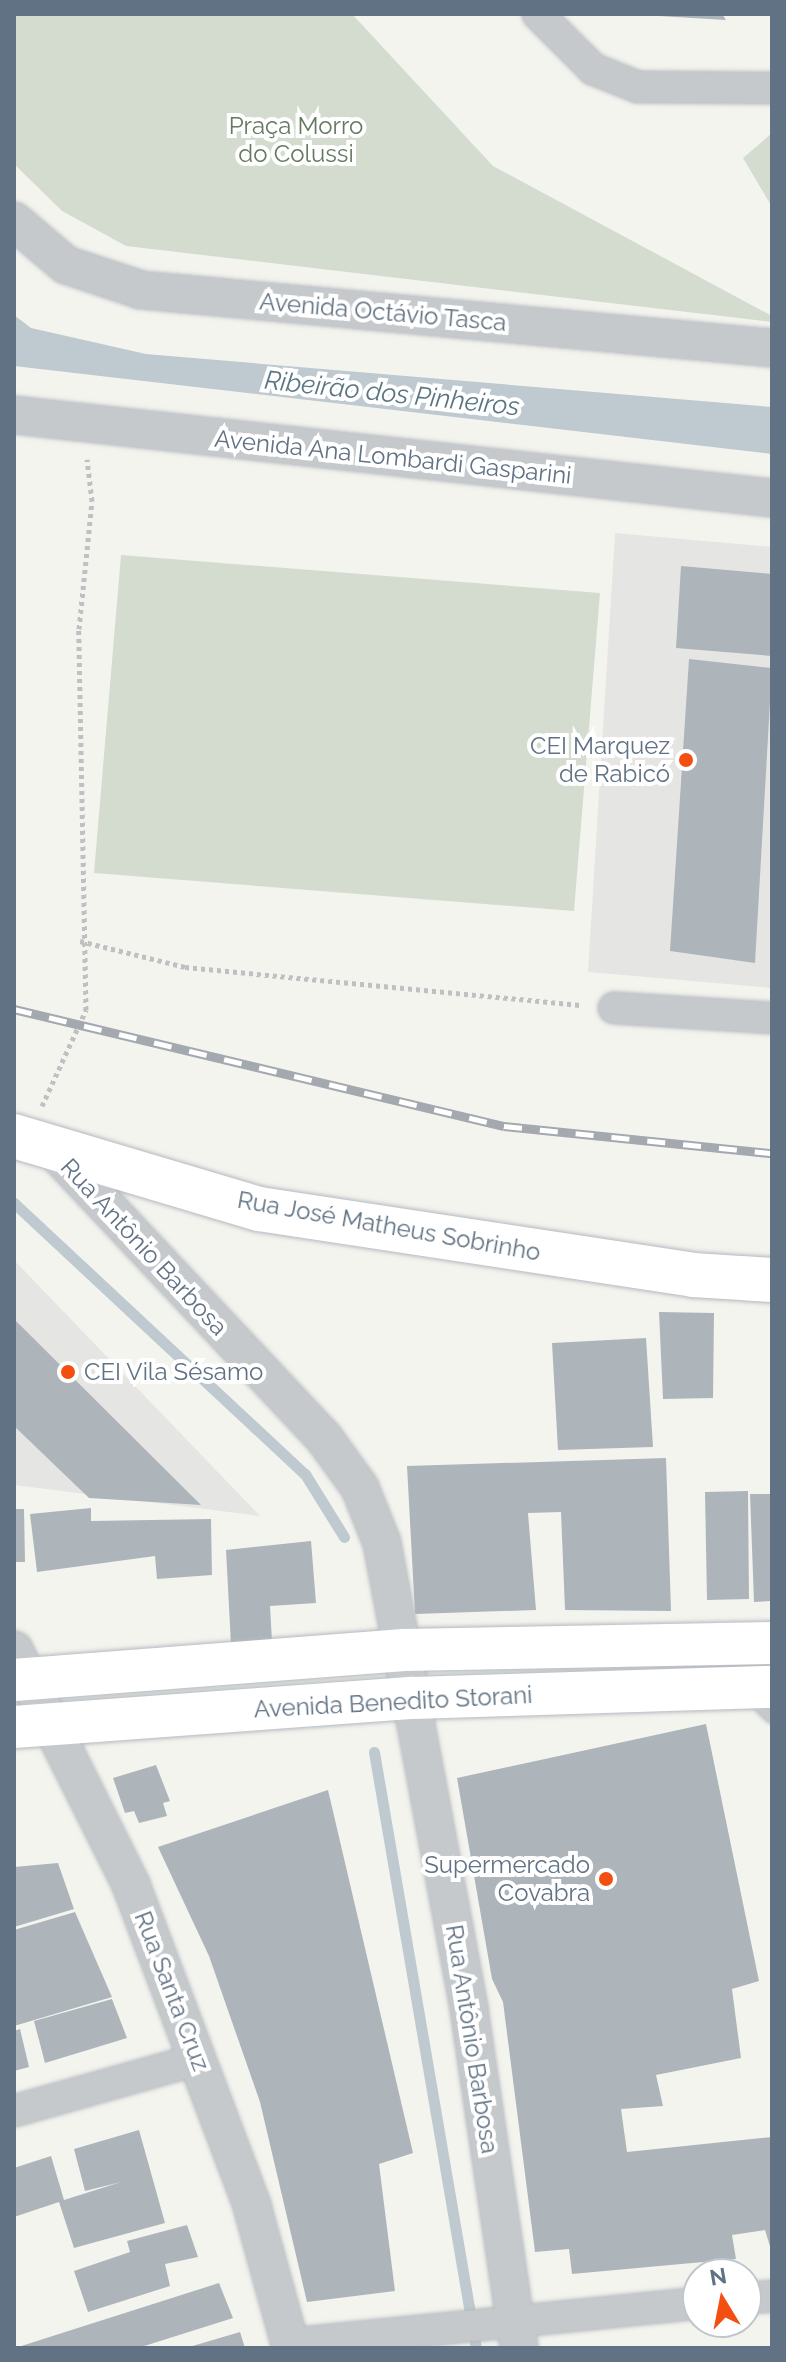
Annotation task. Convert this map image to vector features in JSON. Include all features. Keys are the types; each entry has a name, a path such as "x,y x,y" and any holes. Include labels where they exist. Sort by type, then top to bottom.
{"main road":[{"name":"Rua José Matheus Sobrinho","path":"28,1139 259,1209 693,1275 772,1280"},
{"name":"Avenida Benedito Storani","path":"19,1669 404,1650 772,1643"},
{"name":"Avenida Benedito Storani","path":"31,1726 413,1698 762,1697"}],"street":[{"path":"538,14 593,69 638,87 772,88"},
{"name":"Avenida Octávio Tasca","path":"14,221 66,265 141,290 772,348"},
{"name":"Avenida Ana Lombardi Gasparini","path":"14,415 83,427 772,498"},
{"path":"614,1008 772,1018"},
{"name":"Rua Antônio Barbosa","path":"28,1139 324,1438 360,1488 382,1543 413,1698 516,2335"},
{"name":"Rua Santa Cruz","path":"19,1669 31,1726 131,1885 199,2059 291,2346"},
{"path":"14,2111 199,2059"},
{"path":"291,2346 516,2335 682,2306"}],"path":[{"path":"28,1139 81,1028 79,629 92,501 83,427"},
{"path":"80,941 185,967 614,1008"}],"shaded area":[{"name":"CEI Marquez de Rabicó","path":"615,533 772,547 772,988 588,972"},
{"name":"CEI Vila Sésamo","path":"14,1260 260,1516 14,1485"}],"green space":[{"name":"Praça Morro do Colussi","path":"14,14 352,14 493,166 772,316 772,322 126,246 62,211 14,164"},
{"path":"772,133 772,207 743,158"},
{"path":"121,555 600,593 574,911 94,873"}],"water":[{"name":"Ribeirão dos Pinheiros","path":"14,315 31,328 146,354 772,407 772,454 14,366"}],"building":[{"path":"659,14 722,14 726,20 659,16"},
{"path":"681,566 772,574 772,656 676,648"},
{"path":"689,659 772,668 755,963 670,951"},
{"path":"659,1312 714,1313 713,1398 663,1399"},
{"path":"14,1319 201,1505 89,1498 14,1426"},
{"path":"646,1338 653,1447 558,1450 552,1343"},
{"path":"666,1458 671,1611 565,1610 561,1512 528,1513 536,1610 415,1614 407,1466"},
{"path":"748,1491 749,1599 707,1600 705,1492"},
{"path":"750,1494 772,1494 772,1601 754,1602"},
{"path":"91,1508 91,1521 211,1519 212,1575 157,1579 155,1556 37,1572 30,1514"},
{"path":"14,1509 24,1509 25,1562 14,1562"},
{"path":"311,1541 316,1603 270,1606 272,1642 231,1645 226,1550"},
{"name":"Supermercado Covabra","path":"706,1724 759,1981 732,1989 741,2058 656,2075 663,2106 621,2109 627,2152 772,2137 772,2253 765,2230 732,2235 736,2258 682,2258 682,2264 572,2274 569,2249 535,2252 503,2002 492,1979 457,1778"},
{"path":"156,1765 170,1801 163,1803 167,1816 139,1823 134,1811 125,1813 113,1778"},
{"path":"328,1790 413,2153 379,2164 395,2291 307,2302 260,2102 209,1956 158,1847"},
{"path":"58,1863 74,1909 14,1927 14,1867"},
{"path":"75,1912 112,1997 14,2026 14,1930"},
{"path":"112,1999 127,2038 45,2063 34,2021"},
{"path":"20,2029 29,2067 14,2071 14,2031"},
{"path":"139,2130 165,2223 74,2248 59,2202 14,2217 14,2168 51,2156 64,2200 121,2182 85,2191 74,2149"},
{"path":"187,2225 198,2257 165,2264 170,2286 88,2312 74,2271 130,2252 127,2241"},
{"path":"219,2283 233,2318 138,2348 15,2348"},
{"path":"240,2332 245,2348 189,2348 189,2347"}],"waterway":[{"path":"14,1203 305,1474 344,1537"},
{"path":"374,1752 476,2348"}],"railway":[{"path":"14,1009 504,1126 772,1153"}],"place":[{"name":"CEI Marquez de Rabicó","path":"686,760"},
{"name":"CEI Vila Sésamo","path":"68,1372"},
{"name":"Supermercado Covabra","path":"606,1879"}]}
